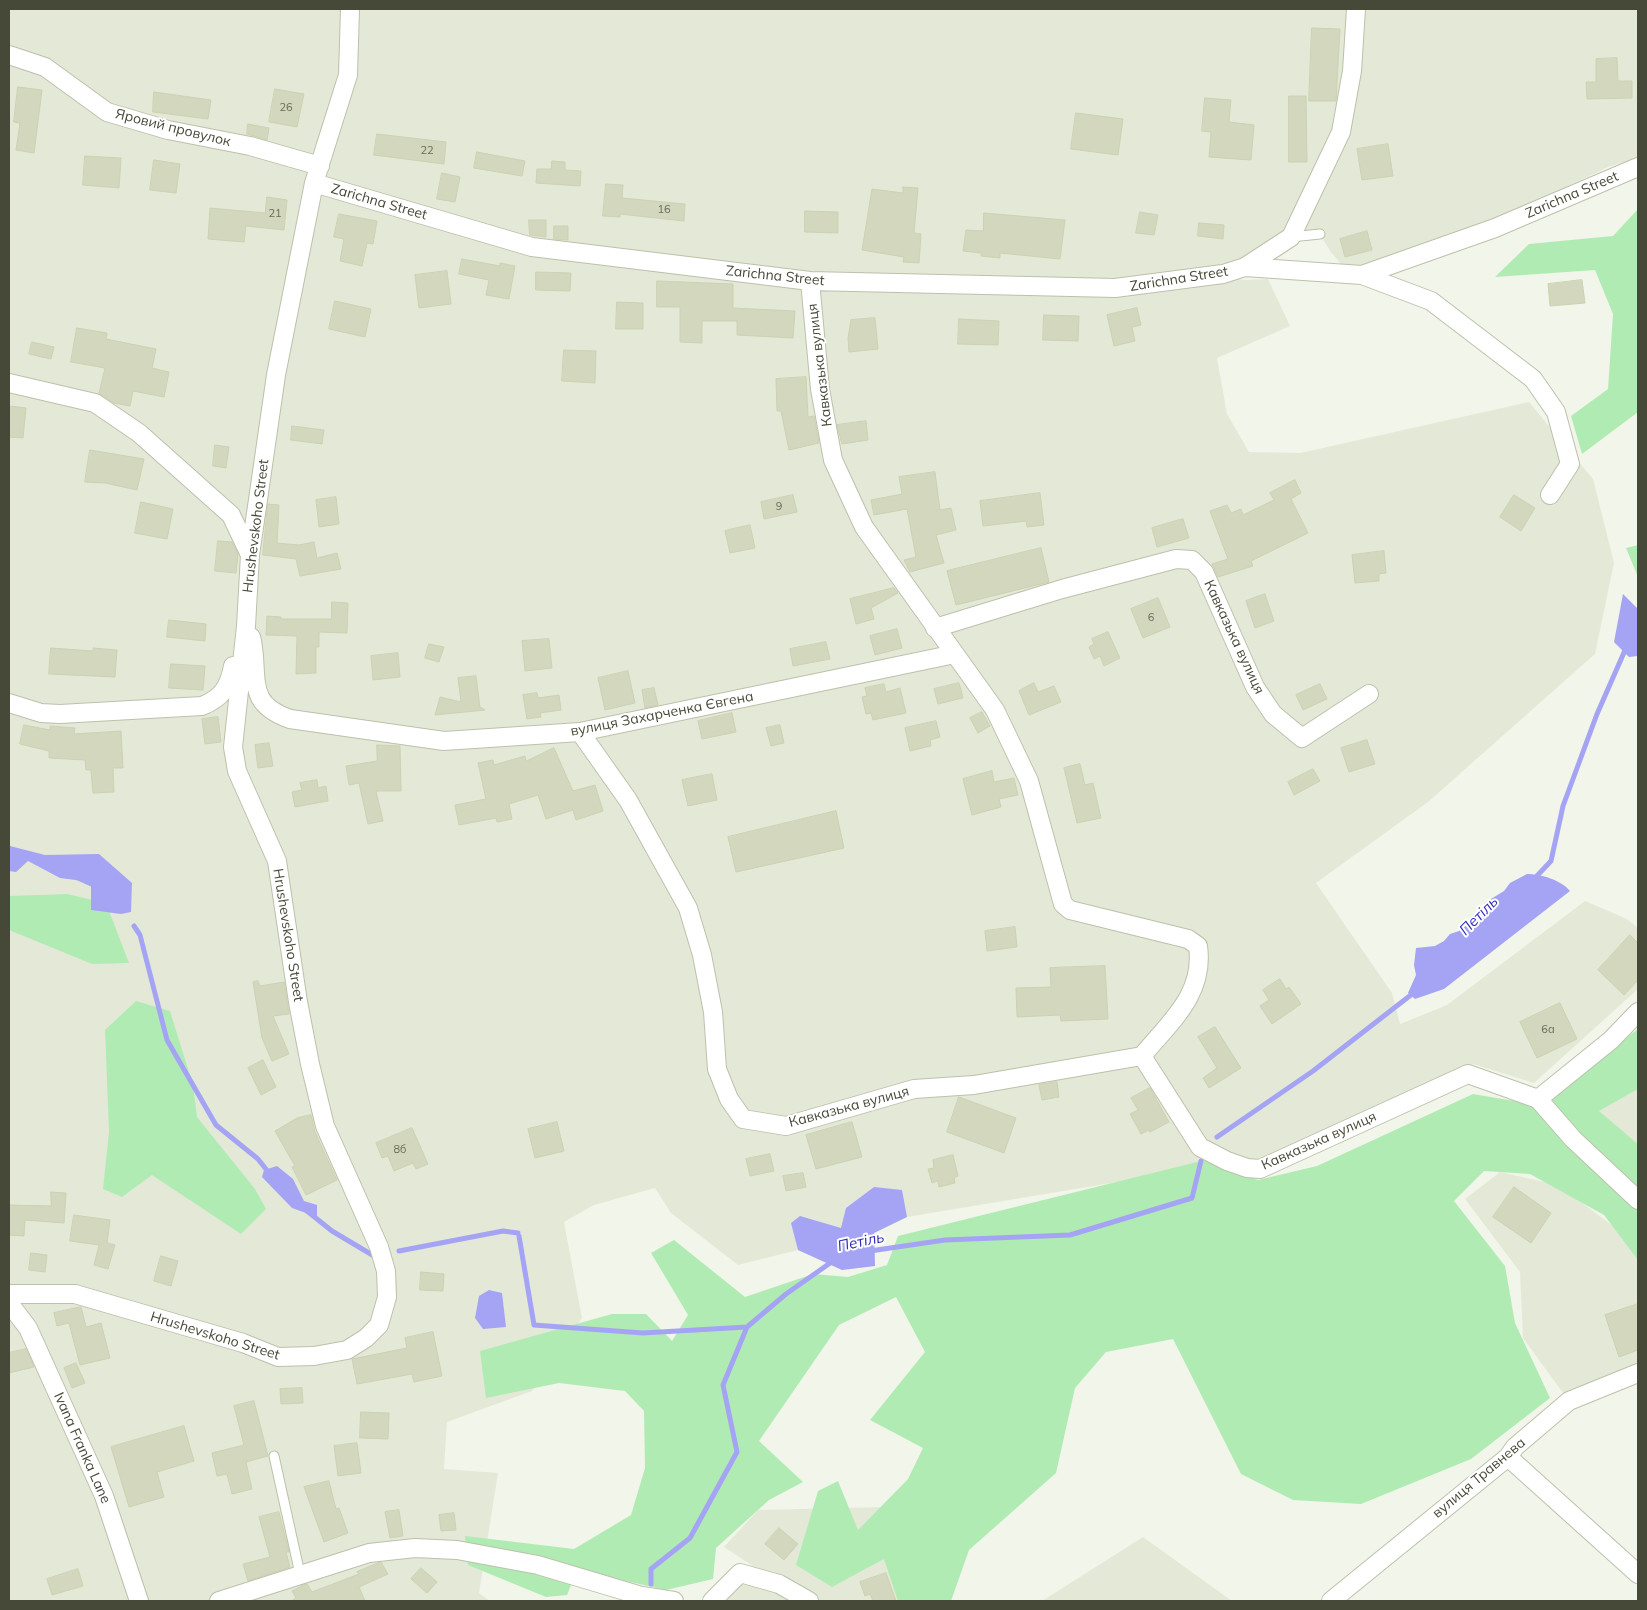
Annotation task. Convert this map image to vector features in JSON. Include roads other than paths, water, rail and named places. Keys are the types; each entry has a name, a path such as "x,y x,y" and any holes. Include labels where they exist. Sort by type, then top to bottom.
{"street":[{"name":"Hrushevskoho Street","path":"9,1294 75,1294 243,1343 278,1357 314,1356 347,1350 366,1338 379,1325 387,1297 386,1271 379,1247 325,1126 300,1011 277,861 237,771 233,747 246,626 250,555 276,375 314,183 348,75 350,9"},
{"path":"1291,237 1341,132 1352,71 1356,9"},
{"name":"Яровий провулок","path":"9,55 44,67 107,112 168,130 250,146 320,166"},
{"name":"Zarichna Street","path":"1245,267 1362,275 1495,228 1638,167"},
{"name":"Zarichna Street","path":"314,183 532,247 810,281 1115,288 1223,274 1245,267 1291,237"},
{"path":"1362,275 1430,301 1532,378 1556,412 1570,464 1550,496"},
{"name":"Кавказька вулиця","path":"580,732 628,800 688,908 702,954 713,1012 717,1070 729,1099 743,1118 786,1126 914,1089 974,1085 1142,1056 1187,1001 1196,985 1200,970 1198,946 1188,938 1070,910 1063,904 1029,781 995,710 864,527 833,460 820,389 810,281"},
{"path":"9,382 95,404 139,433 231,514 250,555"},
{"name":"Кавказька вулиця","path":"935,628 1062,589 1176,559 1192,560 1204,572 1255,687 1273,714 1302,738 1369,694"},
{"path":"9,703 41,713 60,714 202,706 214,702 224,693 230,681 238,642 246,626"},
{"name":"вулиця Захарченка Євгена","path":"246,626 252,641 257,694 265,706 278,715 290,719 444,741 580,732 955,654"},
{"path":"1538,1099 1611,1040 1638,1012"},
{"name":"Кавказька вулиця","path":"1142,1056 1200,1146 1247,1168 1260,1169 1468,1074 1538,1099 1573,1139 1638,1200"},
{"name":"Ivana Franka Lane","path":"9,1303 28,1328 104,1496 139,1601"},
{"name":"вулиця Травнева","path":"1331,1601 1508,1457 1569,1402 1638,1373"},
{"path":"1508,1457 1638,1574"},
{"path":"219,1601 369,1553 415,1548 457,1550 538,1564 666,1601"},
{"path":"712,1601 740,1573 779,1584 809,1601"}],"lane":[{"path":"1291,237 1320,234"},
{"path":"274,1456 300,1574"}],"water":[{"path":"1623,594 1638,609 1638,656 1629,657 1614,642"},
{"path":"10,846 45,855 99,854 132,883 131,912 121,914 91,910 91,882 60,878 28,861 16,872 9,871"},
{"path":"1527,874 1550,878 1570,891 1444,989 1415,999 1408,993 1416,975 1414,965 1416,948 1435,946 1444,941 1450,934 1459,931 1467,925 1486,902 1504,891 1510,883"},
{"path":"277,1166 293,1179 304,1201 317,1205 317,1217 292,1208 262,1177 264,1170"},
{"path":"874,1187 902,1190 907,1217 874,1233 875,1266 842,1270 798,1250 791,1223 800,1216 841,1228 846,1208"},
{"path":"489,1290 502,1293 506,1327 483,1329 475,1318 479,1296"}],"waterway":[{"name":"Петіль","path":"1534,879 1551,861 1563,806 1597,714 1626,648"},
{"path":"78,878 98,887"},
{"path":"134,926 140,935 167,1040 216,1125 258,1159 269,1173"},
{"name":"Петіль","path":"1217,1137 1313,1071 1416,991"},
{"name":"Петіль","path":"870,1251 945,1240 1070,1235 1192,1198 1201,1161"},
{"path":"307,1211 332,1231 374,1256"},
{"path":"399,1251 503,1231 518,1233"},
{"path":"519,1236 534,1325 643,1333 747,1327"},
{"name":"Петіль","path":"651,1584 651,1569 690,1538 737,1452 723,1385 747,1327 786,1294 833,1261"}]}
